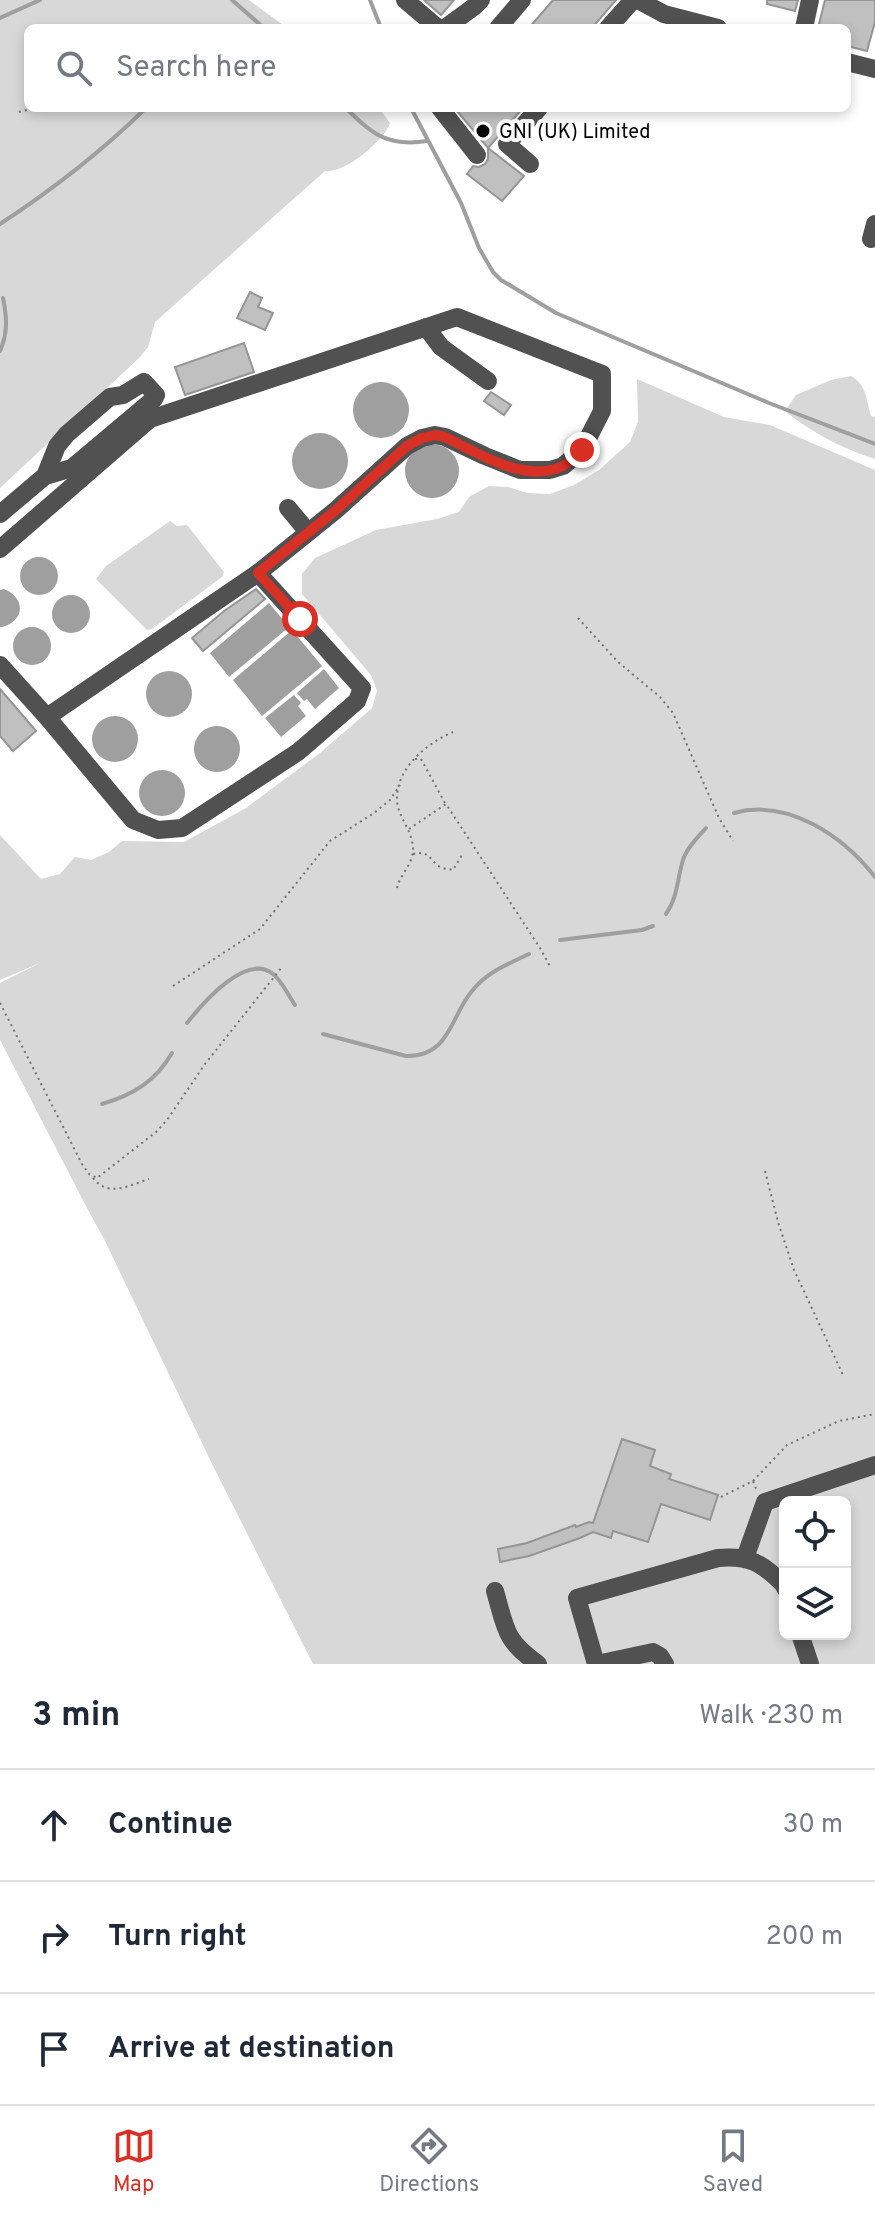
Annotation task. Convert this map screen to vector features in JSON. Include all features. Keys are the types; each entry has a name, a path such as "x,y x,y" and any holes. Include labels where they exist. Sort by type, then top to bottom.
{"street":[{"path":"405,0 433,24"},
{"path":"501,24 522,0"},
{"path":"612,24 636,0 664,14 703,24"},
{"path":"805,24 810,0"},
{"path":"450,24 478,3"},
{"path":"851,63 875,69"},
{"path":"443,112 477,155"},
{"path":"530,164 507,144 535,112"},
{"path":"0,549 150,419 457,317 602,374 602,411 582,450 563,466 550,470 520,470 445,437 435,435 422,438 407,446 336,510 258,573 47,717"},
{"path":"426,327 441,347 488,381"},
{"path":"0,514 45,476 72,468 154,399 156,395 153,391 144,382 123,395 110,397 59,442 45,476"},
{"path":"288,508 308,532"},
{"path":"0,665 133,820 158,830 182,828 298,752 357,701 362,688 258,573"},
{"path":"745,1558 765,1502 875,1465"},
{"path":"665,1664 653,1652 597,1664 577,1598 718,1558 745,1558 761,1565 779,1581"},
{"path":"495,1591 514,1646 538,1664"},
{"path":"802,1640 810,1664"}],"path":[{"path":"19,112 24,111"},
{"path":"578,618 618,662 660,697 673,713 719,818 733,841"},
{"path":"397,888 398,880 409,868 414,851 409,829 397,803 402,778 418,753 438,738 453,732"},
{"path":"415,759 421,759 446,804 550,966"},
{"path":"173,986 260,929 330,841 374,813 390,800 400,785"},
{"path":"409,829 446,804"},
{"path":"412,854 421,852 440,867 453,870 462,855"},
{"path":"89,1174 97,1178 156,1132 282,967"},
{"path":"0,1003 89,1174 98,1185 116,1190 149,1179"},
{"path":"765,1171 794,1270 843,1375"},
{"path":"721,1497 753,1481 787,1445 839,1421 875,1414"},
{"path":"753,1481 763,1507"}],"shaded area":[{"path":"0,0 249,0 282,24 24,24 24,112 382,112 390,123 372,147 352,162 333,171 325,171 155,322 148,347 139,358 0,488"},
{"path":"851,376 863,388 871,416 875,417 875,459 828,439 785,411 796,395 831,380"},
{"path":"637,379 724,417 770,425 875,470 875,1664 313,1664 104,1239 0,1040 0,983 40,963 0,980 0,835 41,879 60,874 75,857 91,860 109,852 122,841 184,842 246,808 320,753 372,708 377,691 371,675 302,594 302,574 315,558 376,530 459,512 469,497 489,486 550,494 574,485 599,470 630,442 638,422"},
{"path":"381,382 400,391 409,410 400,429 381,438 362,429 353,410 362,391"},
{"path":"320,433 339,442 348,461 339,480 320,489 301,480 292,461 301,442"},
{"path":"432,444 451,452 459,471 451,490 432,498 413,490 405,471 413,452"},
{"path":"170,521 177,526 187,525 224,572 222,577 147,630 96,579 106,566"},
{"path":"39,557 52,563 58,576 52,589 39,595 26,589 20,576 26,563"},
{"path":"4,589 16,598 20,609 15,620 0,627 0,590"},
{"path":"71,595 84,601 90,614 84,627 71,633 58,627 52,614 58,601"},
{"path":"269,603 289,627 229,677 210,653"},
{"path":"32,627 45,633 51,646 45,659 32,665 19,659 13,646 19,633"},
{"path":"292,630 322,666 262,716 233,680"},
{"path":"324,669 339,688 315,709 297,693"},
{"path":"169,671 185,678 192,694 185,710 169,717 153,710 146,694 153,678"},
{"path":"294,695 306,716 281,737 265,718"},
{"path":"115,716 131,723 138,739 131,755 115,762 99,755 92,739 99,723"},
{"path":"217,726 233,733 240,749 233,765 217,772 201,765 194,749 201,733"},
{"path":"162,770 178,777 185,793 178,809 162,816 146,809 139,793 146,777"}],"building":[{"path":"424,0 454,0 441,15"},
{"path":"553,0 616,0 595,24 532,24"},
{"path":"767,0 798,0 795,11 767,4"},
{"path":"825,0 875,0 875,22 867,51 851,47 851,24 819,24"},
{"path":"458,112 520,112 488,148"},
{"path":"488,148 524,176 502,201 467,174 473,166 485,164"},
{"path":"250,292 262,298 258,307 273,313 265,330 237,318"},
{"path":"244,343 254,372 185,395 175,367"},
{"path":"491,392 511,405 504,415 484,401"},
{"path":"256,589 265,599 203,651 192,638"},
{"path":"0,689 36,731 13,751 0,736"},
{"path":"622,1439 655,1450 650,1466 671,1474 669,1479 718,1495 710,1520 661,1504 648,1542 613,1531 611,1538 593,1532 529,1556 500,1562 498,1549 527,1543 575,1525 593,1523"}],"waterway":[{"path":"0,18 40,0"},
{"path":"232,0 259,24"},
{"path":"370,0 379,24"},
{"path":"0,224 76,169 142,112"},
{"path":"350,112 382,137 402,142 427,141"},
{"path":"413,112 461,203 479,248 501,280 556,313 875,444"},
{"path":"0,351 6,325 3,298"},
{"path":"734,813 774,811 813,824 847,848 875,877"},
{"path":"666,914 685,856 706,828"},
{"path":"560,940 653,926"},
{"path":"323,1034 406,1056 421,1055 440,1043 478,984 498,969 529,954"},
{"path":"187,1023 214,993 250,970 262,969 273,974 295,1005"},
{"path":"102,1104 143,1086 159,1072 172,1053"}],"place":[{"name":"GNI (UK) Limited","path":"483,131"}],"route":[{"path":"300,619 258,573 336,510 407,446 435,435 520,470 535,471 563,466 582,450"}]}
